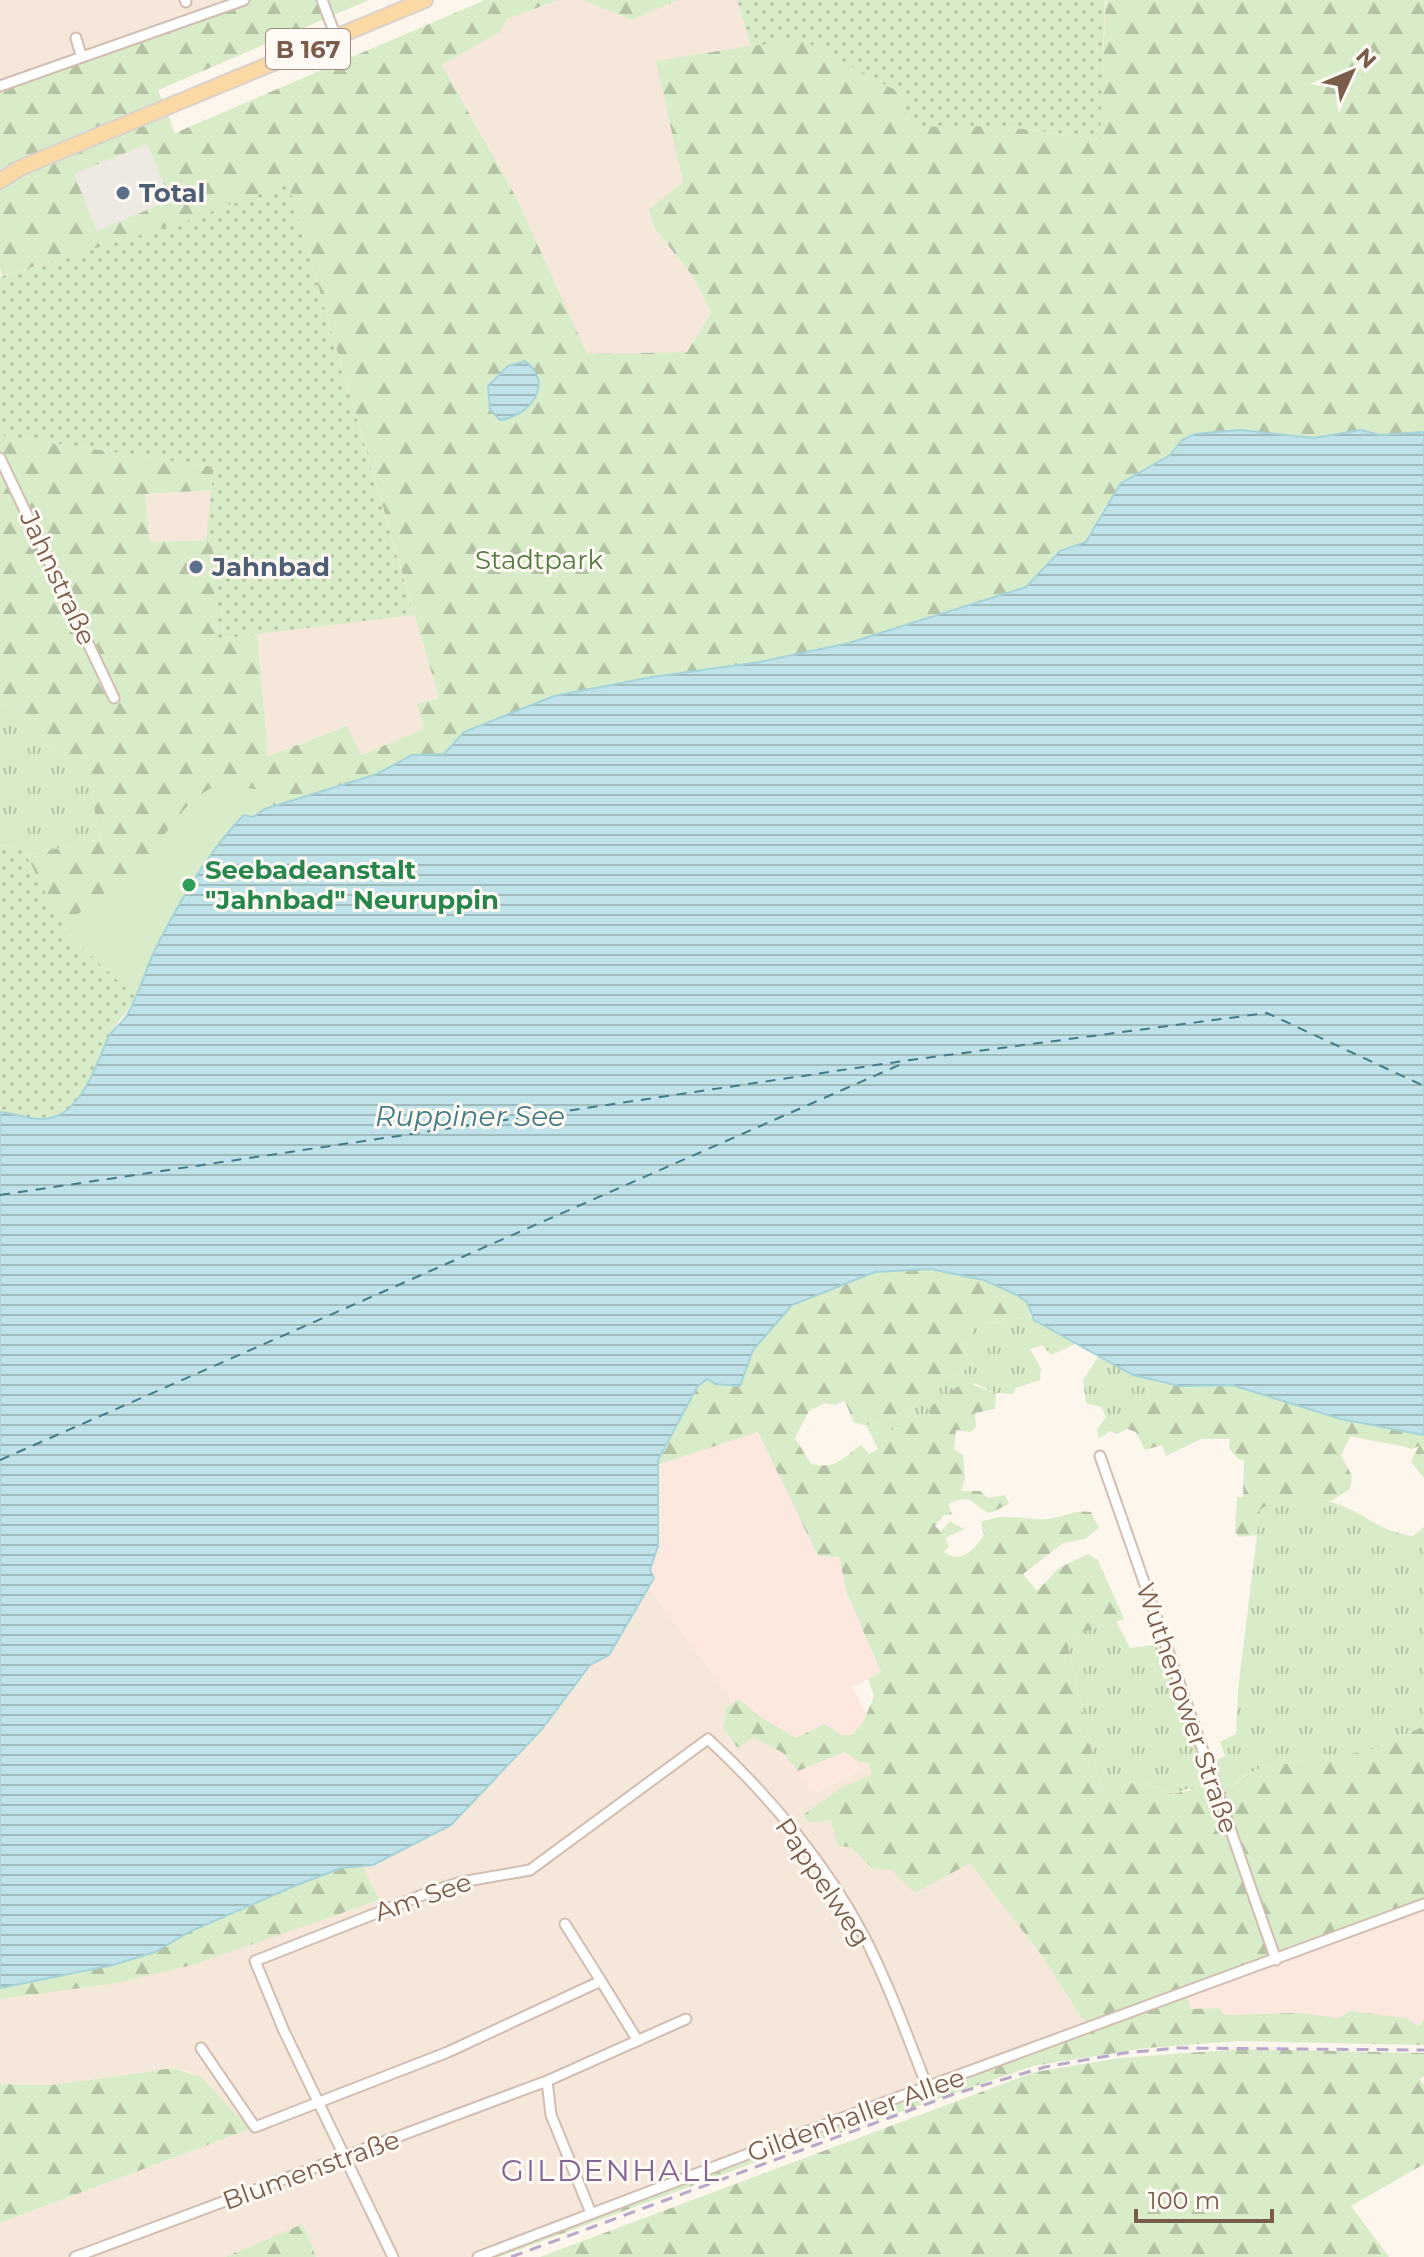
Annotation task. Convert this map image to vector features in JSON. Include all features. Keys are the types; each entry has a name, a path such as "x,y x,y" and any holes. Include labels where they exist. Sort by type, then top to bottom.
{"main road":[{"name":"B 167","path":"0,181 20,168 425,0"},
{"name":"B 167","path":"0,172 20,168"}],"street":[{"path":"0,86 244,0"},
{"path":"322,0 336,37"},
{"path":"76,38 81,55"},
{"name":"Jahnstraße","path":"0,458 114,698"},
{"name":"Wuthenower Straße","path":"1100,1456 1276,1960"},
{"name":"Pappelweg","path":"708,1739 768,1801 806,1849 853,1919 900,2017 928,2089"},
{"name":"Am See","path":"393,2257 317,2100 255,1961 451,1885 530,1870 708,1739"},
{"path":"1276,1960 1424,1904"},
{"path":"565,1924 638,2041"},
{"name":"Gildenhaller Allee","path":"478,2257 1276,1960"},
{"path":"201,2048 255,2127 317,2100 448,2052 601,1981"},
{"name":"Blumenstraße","path":"75,2257 547,2081 686,2019"},
{"path":"547,2081 551,2115 591,2213"}],"shaded area":[{"path":"0,0 236,0 0,88"},
{"path":"558,0 582,0 632,20 678,0 1105,0 1105,30 683,182 649,209 654,228 692,275 711,313 687,352 587,355 516,197 442,65 500,32 507,19"},
{"path":"147,144 171,200 97,232 73,174"},
{"path":"288,183 439,698 417,704 425,729 360,755 346,726 267,756 257,635 213,540 150,542 145,494 213,490 214,467 0,435 0,276"},
{"path":"758,1432 818,1556 839,1557 847,1594 881,1673 852,1687 889,1757 814,1794 740,1710 648,1588 654,1578 650,1570 658,1546 657,1465"},
{"path":"648,1588 740,1710 881,1762 964,1854 1043,1957 1081,2017 1099,2022 1103,2030 1031,2052 475,2257 316,2257 303,2225 225,2257 0,2257 0,2223 250,2129 189,2071 174,2068 53,2085 0,2084 0,1999 57,1990 379,1901 363,1866 373,1865 451,1825 542,1729 590,1665 609,1655"},
{"path":"1424,1903 1424,2018 1420,2026 1351,2011 1338,2018 1225,2015 1219,2008 1191,2009 1186,1998 1184,1991"}],"green space":[{"name":"Stadtpark","path":"236,0 369,0 158,90 175,133 485,0 558,0 507,19 500,32 442,65 516,197 587,354 687,352 711,313 692,275 654,228 649,209 683,182 656,61 801,38 899,92 911,126 1000,126 1099,139 1106,0 1424,0 1424,432 1380,435 1361,430 1314,438 1240,430 1182,440 1170,455 1134,475 1107,503 1086,542 1060,551 1026,587 849,643 760,662 652,677 554,696 464,732 444,754 412,755 377,774 265,809 146,974 136,997 68,935 26,855 100,839 85,757 61,758 20,709 0,704 0,435 214,467 213,490 145,494 150,542 213,540 218,639 257,634 268,756 347,726 361,755 424,729 417,704 439,698 288,183 181,223 2,276 0,88","holes":["147,144 171,200 97,231 74,174"]},
{"path":"582,0 678,0 632,20"},
{"path":"737,0 1105,0 1100,139 1000,126 911,127 899,92 801,39 751,46"},
{"path":"288,183 414,615 218,639 213,541 206,540 214,467 0,435 0,277 181,223"},
{"path":"0,704 20,709 61,758 85,756 100,839 26,855 18,847 0,845"},
{"name":"Seebadeanstalt \"Jahnbad\" Neuruppin","path":"216,785 257,789 275,807 265,809 142,983 81,943 65,924 137,868 193,799"},
{"path":"0,845 18,847 26,855 68,935 136,997 108,1037 82,1094 65,1112 48,1119 0,1112"},
{"path":"897,1269 948,1272 997,1285 1027,1302 1030,1317 983,1324 988,1309 967,1309 963,1314 974,1316 973,1330 963,1347 972,1363 958,1375 934,1383 909,1411 866,1425 854,1423 845,1401 834,1405 825,1403 809,1411 795,1438 811,1464 833,1464 861,1445 869,1454 884,1446 880,1437 911,1419 936,1424 927,1409 964,1382 996,1393 995,1409 975,1413 976,1427 970,1432 956,1430 954,1449 963,1455 965,1479 961,1491 980,1491 988,1498 1005,1495 1009,1504 990,1513 963,1499 948,1504 952,1515 944,1515 935,1526 941,1531 950,1521 964,1529 945,1538 949,1546 944,1552 956,1557 967,1554 976,1545 984,1535 981,1522 990,1519 1046,1519 1091,1512 1099,1528 1085,1539 1063,1543 1023,1574 1037,1591 1059,1568 1088,1554 1098,1560 1124,1619 1078,1634 1068,1647 1101,1790 1141,1781 1173,1794 1203,1787 1214,1825 1224,1813 1219,1796 1248,1774 1264,1767 1369,1751 1424,1726 1424,1903 1185,1991 1191,2009 1219,2008 1225,2015 1299,2013 1338,2018 1351,2011 1406,2018 1420,2026 1424,2018 1424,2045 1238,2041 1147,2048 1033,2066 765,2159 499,2257 475,2257 1031,2052 1102,2029 1099,2022 1086,2022 1081,2017 1043,1957 970,1863 915,1893 892,1870 873,1869 851,1847 838,1846 831,1820 810,1823 803,1815 841,1788 873,1774 868,1763 859,1762 845,1752 798,1771 783,1753 753,1737 738,1748 723,1728 726,1708 739,1699 759,1716 796,1738 825,1724 841,1735 852,1735 863,1723 874,1696 868,1679 881,1672 847,1594 839,1557 818,1556 758,1432 657,1465 658,1460 697,1386 707,1379 716,1384 740,1386 753,1350 764,1332 779,1317 796,1304 835,1285"},
{"path":"967,1309 988,1309 984,1324 1030,1317 1078,1343 1051,1355 1042,1345 1030,1349 1041,1369 1040,1380 1016,1388 1013,1394 996,1393 975,1383 936,1424 927,1424 878,1449 866,1425 909,1411 934,1383 958,1375 972,1363 963,1347 967,1341 962,1314"},
{"path":"1098,1357 1133,1375 1150,1379 1147,1400 1123,1402 1127,1429 1117,1434 1110,1431 1099,1439 1097,1430 1106,1417 1101,1407 1086,1403 1083,1380"},
{"path":"1150,1379 1180,1386 1232,1385 1341,1419 1424,1435 1424,1478 1411,1462 1419,1446 1412,1449 1351,1436 1341,1455 1352,1476 1350,1489 1331,1501 1302,1497 1278,1500 1260,1510 1257,1535 1239,1537 1235,1532 1237,1497 1243,1497 1244,1460 1238,1459 1229,1448 1230,1439 1201,1439 1166,1456 1162,1445 1145,1450 1136,1432 1127,1429 1122,1402 1135,1395 1147,1400"},
{"path":"1299,1495 1338,1504 1402,1534 1413,1536 1424,1527 1424,1726 1369,1751 1264,1767 1247,1774 1219,1796 1210,1763 1225,1756 1220,1742 1236,1734 1238,1690 1260,1510 1278,1497"},
{"path":"1116,1621 1130,1648 1161,1644 1223,1815 1213,1826 1210,1804 1190,1788 1174,1794 1141,1781 1101,1790 1068,1647 1078,1634"},
{"path":"363,1866 379,1900 196,1964 117,1983 0,1999 0,1988 113,1965 156,1952 189,1932 292,1887 341,1868"},
{"path":"1242,2049 1424,2053 1424,2076 1420,2079 1424,2085 1424,2164 1351,2206 1389,2257 540,2257 1035,2072 1120,2058"},
{"path":"174,2068 201,2077 250,2129 0,2223 0,2084 53,2085"},
{"path":"303,2224 316,2257 225,2257"}],"water":[{"path":"525,361 538,379 535,398 521,412 500,420 490,409 488,386 508,366"},
{"name":"Ruppiner See","path":"1240,430 1314,438 1361,430 1380,435 1424,432 1424,1435 1341,1419 1232,1385 1180,1386 1133,1375 1034,1320 1027,1302 984,1280 930,1269 875,1272 792,1305 753,1350 740,1386 716,1384 707,1379 697,1387 658,1460 658,1546 650,1570 654,1578 609,1655 590,1665 542,1729 451,1825 373,1865 341,1868 292,1887 189,1932 155,1952 113,1965 0,1988 0,1112 47,1119 64,1112 81,1095 110,1035 132,1006 154,951 186,892 219,844 244,815 253,817 265,809 377,774 412,755 444,754 464,732 554,696 652,677 760,662 849,643 1026,587 1060,551 1086,542 1120,484 1170,455 1182,440 1195,434"}],"ferry route":[{"path":"0,1195 910,1060 1267,1013 1424,1086"},
{"path":"0,1460 906,1062"}],"railway":[{"path":"511,2257 954,2094 1045,2067 1124,2053 1177,2048 1424,2050"}],"place":[{"name":"Total","path":"123,193"},
{"name":"Jahnbad","path":"196,567"},
{"name":"Seebadeanstalt \"Jahnbad\" Neuruppin","path":"189,885"}],"district":[{"name":"GILDENHALL","path":"611,2170"}]}
